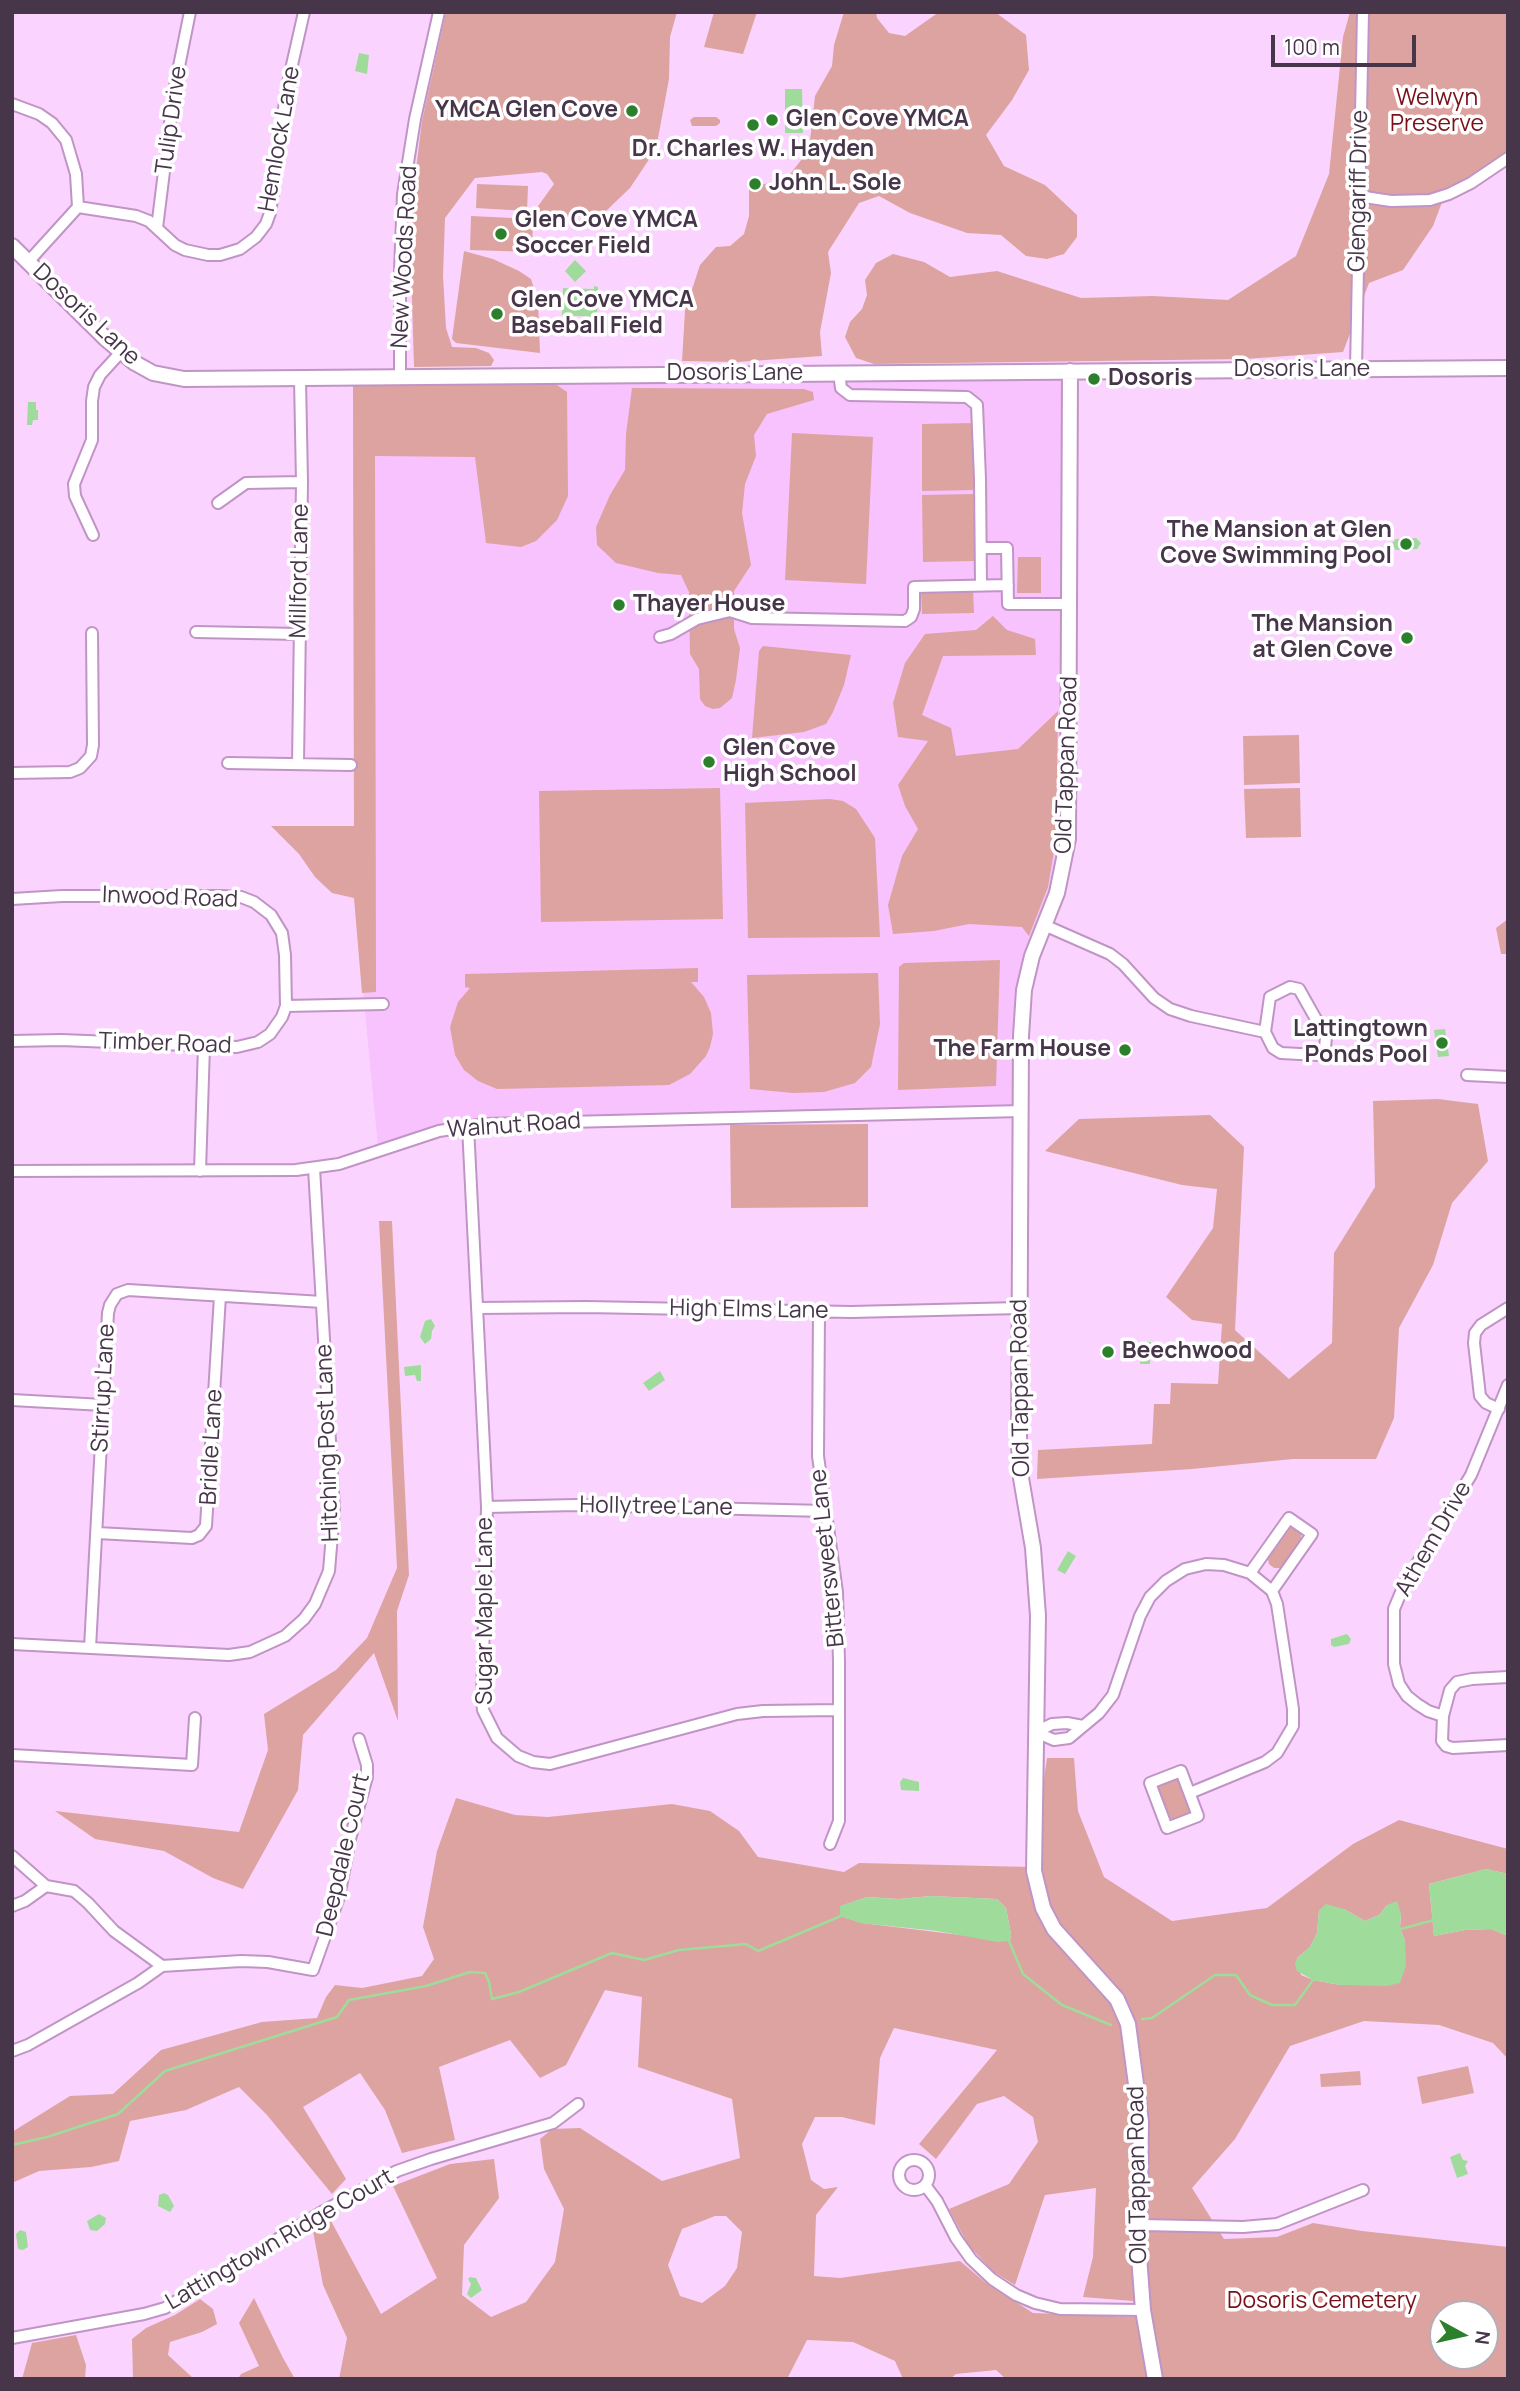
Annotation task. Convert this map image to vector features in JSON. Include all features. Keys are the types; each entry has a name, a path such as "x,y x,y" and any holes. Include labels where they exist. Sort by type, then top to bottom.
{"street":[{"name":"Tulip Drive","path":"157,228 174,91 190,12"},
{"name":"Hemlock Lane","path":"78,207 136,216 157,228 175,245 208,255 240,248 256,237 270,213 287,87 304,12"},
{"name":"New Woods Road","path":"400,378 403,194 415,119 439,12"},
{"name":"Glengariff Drive","path":"1356,369 1363,12"},
{"path":"12,104 39,114 52,123 65,140 76,174 78,207 28,262"},
{"path":"1358,196 1391,201 1430,200 1471,183 1508,158"},
{"name":"Dosoris Lane","path":"12,246 121,352 144,368 168,377 184,379 1508,368"},
{"path":"93,535 75,496 74,484 92,440 94,387 100,375 121,352"},
{"name":"Old Tappan Road","path":"1070,371 1068,839 1061,881 1032,956 1024,990 1021,1036 1018,1445 1036,1577 1038,1616 1034,1871 1044,1908 1054,1929 1117,1999 1128,2024 1141,2122 1139,2225 1143,2310 1155,2379"},
{"path":"839,373 841,388 850,395 967,397 976,405 979,413 981,585"},
{"name":"Millford Lane","path":"298,764 302,482 300,379"},
{"path":"218,503 246,483 302,482"},
{"path":"981,548 1007,548 1008,604 1070,604"},
{"path":"660,637 671,634 697,619 730,611 752,618 905,621 911,617 914,609 914,587 1007,585"},
{"path":"197,632 299,634"},
{"path":"12,773 70,772 80,768 91,756 92,633"},
{"path":"228,763 351,765"},
{"name":"Inwood Road","path":"12,899 62,896 222,896 241,897 254,902 271,915 282,933 286,1006"},
{"path":"1044,925 1110,954 1123,964 1154,998 1170,1009 1265,1032"},
{"path":"1290,987 1299,989 1326,1037 1325,1048 1318,1055 1281,1053 1273,1048 1265,1032 1270,997 1290,987"},
{"path":"286,1006 383,1004"},
{"name":"Timber Road","path":"12,1041 61,1040 237,1047 257,1042 276,1026 286,1006"},
{"path":"200,1171 204,1046"},
{"path":"1467,1075 1508,1077"},
{"name":"Walnut Road","path":"12,1171 296,1170 339,1164 439,1131 468,1126 1022,1111"},
{"name":"Sugar Maple Lane","path":"468,1126 487,1507 483,1710 497,1738 518,1756 533,1762 561,1762 737,1714 839,1710"},
{"name":"Hitching Post Lane","path":"12,1644 229,1655 250,1652 285,1636 304,1619 314,1604 329,1571 334,1510 314,1168"},
{"name":"Stirrup Lane","path":"90,1648 108,1314 117,1294 128,1290 322,1302"},
{"name":"Bridle Lane","path":"97,1533 192,1538 200,1535 206,1526 220,1296"},
{"name":"High Elms Lane","path":"477,1308 586,1307 819,1312 1020,1308"},
{"path":"1499,1409 1486,1403 1480,1396 1476,1378 1475,1333 1481,1325 1508,1308"},
{"name":"Bittersweet Lane","path":"819,1312 818,1456 836,1592 839,1710 839,1821 830,1844"},
{"name":"Athem Drive","path":"1443,1716 1427,1711 1417,1704 1399,1684 1394,1664 1394,1609 1404,1585 1471,1475 1508,1385"},
{"path":"12,1400 103,1405"},
{"name":"Hollytree Lane","path":"487,1507 576,1505 825,1511"},
{"path":"1250,1573 1289,1518 1312,1534 1272,1591"},
{"path":"1036,1731 1052,1724 1083,1726 1099,1713 1113,1695 1140,1616 1150,1597 1166,1581 1185,1569 1206,1564 1224,1565 1250,1573 1272,1591 1281,1619 1293,1726 1278,1753 1265,1762 1190,1793"},
{"path":"1508,1677 1457,1682 1450,1690 1443,1716 1442,1741 1453,1748 1508,1745"},
{"path":"12,1755 191,1765 195,1718"},
{"name":"Deepdale Court","path":"162,1966 242,1961 268,1962 313,1970 339,1898 350,1839 367,1777 367,1765 359,1739"},
{"path":"1181,1771 1190,1793 1198,1816 1167,1828 1150,1783 1181,1771"},
{"path":"12,1856 46,1886 74,1891 114,1930 162,1966 138,1983 28,2045 12,2051"},
{"path":"12,1906 25,1901 46,1886"},
{"name":"Lattingtown Ridge Court","path":"12,2338 165,2308 322,2212 397,2171 553,2123 578,2104"},
{"path":"925,2185 971,2259 992,2280 1016,2295 1060,2309 1143,2310"},
{"path":"1139,2225 1243,2227 1277,2224 1363,2189"}],"shaded area":[{"path":"359,53 369,55 367,74 355,71"},
{"path":"785,89 802,89 803,133 785,133"},
{"path":"575,260 586,271 575,282 565,271"},
{"path":"594,286 598,287 597,317 562,315 563,288 594,289"},
{"name":"Glen Cove High School","path":"1066,376 1064,840 1056,889 1020,984 1017,1108 467,1124 378,1147 354,898 353,385"},
{"path":"28,402 36,402 38,410 38,420 33,420 32,425 27,425"},
{"name":"The Mansion at Glen Cove Swimming Pool","path":"1416,538 1421,543 1417,549 1396,550 1391,544 1396,539"},
{"name":"Lattingtown Ponds Pool","path":"1445,1029 1449,1056 1438,1057 1434,1030"},
{"path":"431,1319 435,1326 431,1339 425,1344 420,1337 425,1321"},
{"path":"1141,1342 1151,1342 1150,1364 1140,1364"},
{"path":"421,1365 421,1381 417,1381 415,1375 405,1376 404,1367"},
{"path":"660,1371 665,1380 649,1391 643,1383"},
{"path":"1068,1551 1076,1556 1065,1574 1057,1570"},
{"path":"1347,1634 1351,1639 1349,1644 1334,1647 1331,1645 1331,1639"},
{"path":"903,1778 919,1782 919,1791 901,1790 900,1782"},
{"path":"1486,1869 1508,1874 1508,1936 1491,1929 1465,1930 1434,1936 1429,1884"},
{"path":"931,1896 997,1899 1006,1908 1010,1941 997,1942 937,1931 861,1923 840,1916 840,1906 867,1897 899,1899"},
{"path":"1397,1901 1401,1914 1400,1928 1405,1941 1406,1965 1400,1983 1387,1986 1340,1985 1313,1980 1297,1971 1297,1958 1310,1947 1317,1933 1319,1910 1326,1904 1344,1909 1365,1921 1379,1915 1387,1905"},
{"path":"1460,2153 1463,2160 1468,2161 1465,2166 1468,2174 1457,2178 1450,2157"},
{"path":"164,2193 174,2206 170,2212 158,2206 159,2195"},
{"path":"99,2214 106,2218 105,2224 97,2231 90,2230 87,2221"},
{"path":"20,2230 26,2232 28,2247 23,2250 18,2249 16,2234"},
{"path":"476,2278 482,2290 471,2298 467,2294 471,2284 468,2279"}],"green space":[{"path":"446,12 677,12 670,37 669,79 656,149 630,188 605,212 553,221 540,216 536,209 554,184 547,174 542,172 475,178 445,218 443,276 446,328 452,347 476,348 489,353 494,360 491,366 414,367 411,266 413,193 422,121"},
{"path":"714,12 757,12 743,54 704,47"},
{"path":"844,12 876,12 877,18 889,33 905,36 939,12 995,12 1026,35 1029,70 1012,100 986,135 1004,166 1045,185 1077,215 1077,237 1064,254 1047,259 1026,256 1001,235 967,233 910,213 879,196 859,203 828,252 831,273 820,332 822,356 737,362 682,361 685,311 700,265 716,247 730,246 744,234 749,216 749,188 787,178 809,150 815,96 832,66 834,45"},
{"name":"Welwyn Preserve","path":"1350,12 1508,12 1508,152 1446,192 1433,226 1403,270 1369,283 1343,352 1245,359 874,364 856,358 845,337 850,322 862,309 867,295 865,280 876,263 893,254 924,262 950,277 997,271 1081,298 1153,296 1228,300 1296,256 1329,174 1343,37"},
{"path":"694,117 716,117 720,123 716,126 692,126 690,120"},
{"path":"477,184 528,186 527,211 476,208"},
{"name":"Glen Cove YMCA Soccer Field","path":"471,216 533,219 532,252 470,250"},
{"name":"Glen Cove YMCA Baseball Field","path":"464,251 493,259 531,279 538,301 540,353 456,343 452,339"},
{"path":"554,383 567,392 568,496 557,520 536,541 521,547 486,543 475,457 375,456 376,992 362,993 354,898 332,893 271,826 354,826 353,385"},
{"path":"632,388 804,389 813,392 814,400 767,414 754,435 756,456 745,484 742,513 751,565 734,591 734,629 740,648 732,698 720,708 705,706 700,699 699,669 690,654 689,592 681,575 658,573 616,563 597,545 596,527 625,470"},
{"path":"974,423 975,490 922,491 922,424"},
{"path":"792,433 873,437 866,584 785,580"},
{"path":"975,494 975,561 923,562 922,495"},
{"path":"1018,557 1041,557 1041,593 1017,593"},
{"path":"973,590 974,613 922,614 921,591"},
{"path":"993,616 1007,630 1035,639 1036,655 943,656 922,715 951,728 956,756 1018,749 1058,711 1056,839 1048,887 1029,936 1022,927 969,924 934,931 893,934 888,905 902,856 918,829 905,806 898,785 928,741 898,737 893,703 905,663 925,634 976,630"},
{"path":"763,646 851,655 844,685 826,724 804,732 752,738 759,651"},
{"path":"1299,735 1300,783 1244,785 1243,736"},
{"path":"720,788 723,919 541,922 539,791"},
{"path":"1300,788 1301,837 1246,838 1244,789"},
{"path":"830,799 843,801 856,809 875,838 880,937 748,938 745,803"},
{"path":"1508,919 1508,954 1501,954 1496,928"},
{"path":"1000,960 996,1086 898,1090 899,967 904,963"},
{"path":"698,968 698,982 691,982 704,997 711,1013 713,1034 710,1047 706,1056 690,1074 669,1085 497,1089 478,1081 464,1070 455,1055 450,1027 458,1002 470,988 465,987 465,974"},
{"path":"878,973 880,1024 871,1067 855,1083 824,1092 793,1093 750,1089 747,975"},
{"path":"1438,1099 1478,1104 1488,1161 1452,1203 1433,1265 1399,1328 1394,1418 1376,1459 1293,1459 1192,1469 1037,1479 1038,1450 1152,1444 1154,1404 1170,1404 1171,1383 1218,1384 1222,1324 1192,1320 1166,1297 1213,1228 1217,1189 1182,1185 1045,1151 1079,1119 1210,1115 1244,1147 1235,1330 1289,1379 1332,1343 1334,1253 1375,1187 1373,1101"},
{"path":"868,1124 868,1207 731,1208 730,1125"},
{"path":"379,1221 392,1221 409,1575 397,1611 398,1721 374,1653 303,1735 298,1790 243,1889 213,1878 164,1851 95,1839 55,1811 239,1832 268,1750 264,1714 336,1670 367,1638 397,1568"},
{"path":"1290,1528 1301,1532 1301,1539 1282,1568 1274,1568 1268,1559"},
{"name":"Dosoris Cemetery","path":"1047,1758 1074,1758 1078,1811 1104,1877 1172,1921 1267,1908 1353,1844 1399,1820 1508,1849 1508,1874 1486,1869 1429,1884 1434,1936 1465,1930 1491,1929 1508,1936 1508,2059 1493,2043 1439,2025 1364,2021 1290,2046 1235,2139 1192,2188 1224,2239 1277,2237 1313,2223 1508,2247 1508,2379 1006,2379 996,2370 956,2374 950,2379 903,2379 895,2361 853,2342 807,2340 787,2379 339,2379 347,2338 323,2285 313,2231 330,2219 381,2314 437,2278 393,2186 450,2164 494,2159 499,2198 464,2245 462,2295 491,2317 526,2302 555,2262 564,2209 544,2169 540,2139 552,2129 580,2128 662,2181 740,2158 732,2099 638,2067 642,1997 605,1990 566,2065 540,2078 510,2040 439,2067 455,2140 402,2153 385,2110 360,2073 303,2107 346,2179 332,2194 267,2115 239,2087 186,2110 130,2121 119,2161 91,2167 39,2171 12,2183 12,2132 70,2096 113,2094 161,2050 262,2022 317,2018 326,1997 335,1985 362,1988 422,1976 434,1959 423,1927 437,1851 456,1798 515,1815 548,1817 672,1804 710,1811 739,1831 758,1857 844,1872 859,1863 1031,1867","holes":["931,1896 997,1899 1006,1908 1010,1941 862,1923 840,1916 841,1906 867,1897 899,1899","1387,1905 1401,1914 1400,1928 1405,1941 1361,1985 1340,1985 1301,1975 1297,1958 1310,1947 1317,1933 1319,1910 1344,1909 1365,1921 1379,1915","894,2028 997,2050 919,2144 936,2159 977,2104 1004,2096 1033,2117 1038,2142 1009,2184 949,2209 968,2245 994,2272 1015,2285 1045,2195 1096,2188 1093,2257 1083,2297 1133,2301 1139,2317 1033,2313 986,2283 960,2261 840,2278 814,2276 816,2215 838,2187 824,2189 811,2180 802,2144 815,2117 842,2117 875,2125 880,2058","715,2216 726,2216 742,2232 737,2268 725,2286 702,2303 680,2296 668,2265 682,2229"]},
{"path":"1178,1777 1191,1811 1188,1815 1173,1820 1168,1816 1157,1786"},
{"path":"1468,2066 1474,2093 1422,2104 1417,2077"},
{"path":"1360,2071 1361,2085 1321,2087 1320,2074"},
{"path":"254,2298 295,2379 238,2379 241,2374 259,2366 239,2323"},
{"path":"200,2299 213,2309 217,2324 202,2332 170,2342 168,2355 194,2379 133,2379 132,2339 146,2328 175,2315"},
{"path":"76,2335 86,2365 85,2379 22,2379 32,2343"}],"waterway":[{"path":"12,2145 47,2137 118,2114 165,2071 337,2017 349,2000 426,1986 470,1972 485,1973 492,1999 519,1992 612,1953 644,1960 679,1950 746,1944 758,1951 841,1916"},
{"path":"1397,1930 1434,1920"},
{"path":"1009,1941 1023,1974 1062,2005 1111,2025"},
{"path":"1142,2019 1152,2018 1215,1975 1236,1975 1250,1995 1272,2005 1295,2005 1313,1980"}],"place":[{"name":"YMCA Glen Cove","path":"632,111"},
{"name":"Glen Cove YMCA","path":"772,120"},
{"name":"Dr. Charles W. Hayden","path":"753,125"},
{"name":"John L. Sole","path":"755,184"},
{"name":"Glen Cove YMCA Soccer Field","path":"501,234"},
{"name":"Glen Cove YMCA Baseball Field","path":"497,314"},
{"name":"Dosoris","path":"1094,379"},
{"name":"The Mansion at Glen Cove Swimming Pool","path":"1406,544"},
{"name":"Thayer House","path":"619,605"},
{"name":"The Mansion at Glen Cove","path":"1407,638"},
{"name":"Glen Cove High School","path":"709,762"},
{"name":"Lattingtown Ponds Pool","path":"1442,1043"},
{"name":"The Farm House","path":"1125,1050"},
{"name":"Beechwood","path":"1108,1352"}]}
